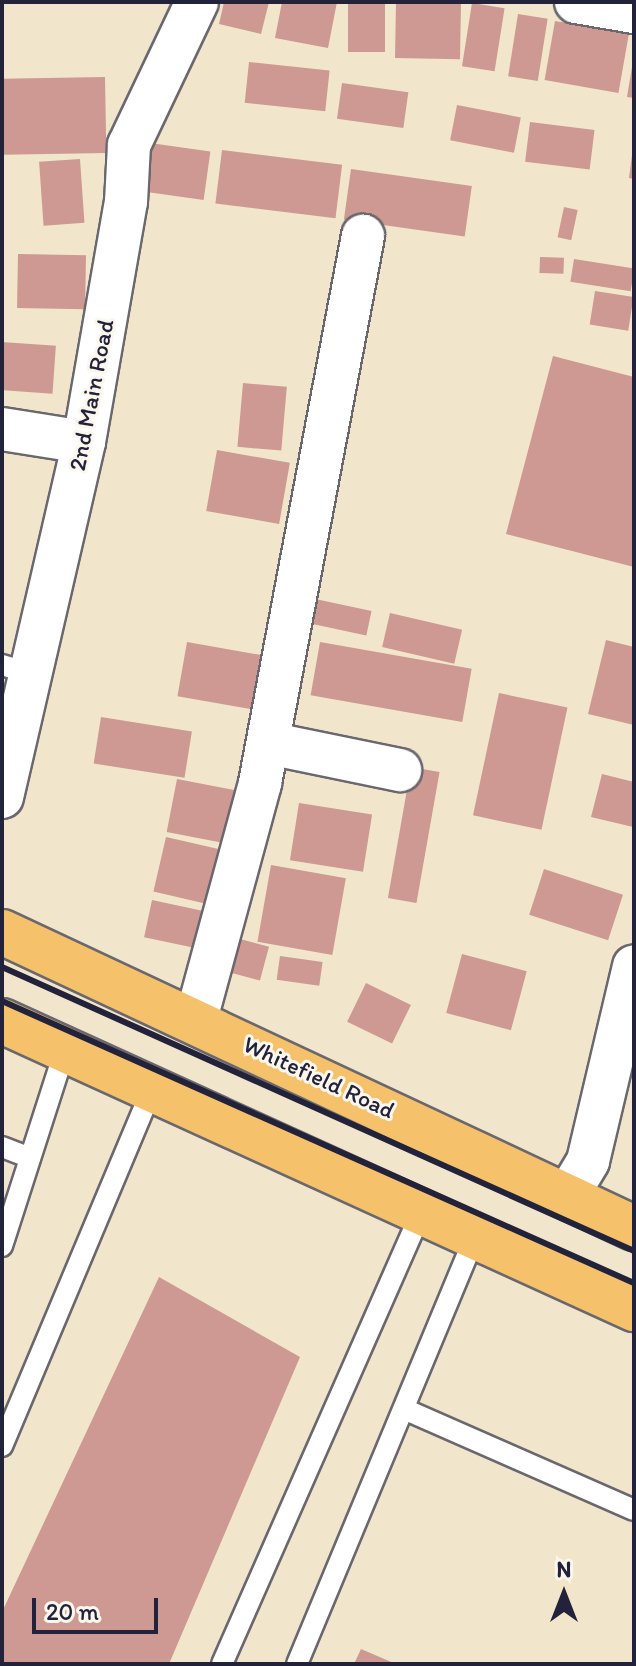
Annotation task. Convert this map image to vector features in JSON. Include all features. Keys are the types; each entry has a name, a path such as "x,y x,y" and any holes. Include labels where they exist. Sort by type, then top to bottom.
{"main road":[{"name":"Whitefield Road","path":"2,932 569,1193 634,1228"},
{"path":"2,1021 476,1234 634,1309"}],"street":[{"name":"2nd Main Road","path":"2,797 16,669 84,442 126,202 129,145 197,2"},
{"path":"576,2 634,12"},
{"path":"196,1019 268,743 363,236"},
{"path":"2,429 84,442"},
{"path":"268,743 400,770"},
{"path":"569,1193 588,1161 634,966"}],"lane":[{"path":"2,1246 65,1050"},
{"path":"2,1446 152,1089"},
{"path":"2,1147 30,1158"},
{"path":"222,1664 422,1211"},
{"path":"297,1664 476,1234"},
{"path":"404,1409 634,1510"}],"building":[{"path":"224,2 269,2 261,34 219,24"},
{"path":"282,2 337,2 328,48 275,38"},
{"path":"348,2 385,2 385,52 348,52"},
{"path":"396,2 461,3 460,59 395,58"},
{"path":"472,3 505,8 495,71 462,66"},
{"path":"518,14 548,19 538,81 508,76"},
{"path":"555,21 629,34 618,93 545,80"},
{"path":"249,62 330,70 325,111 245,103"},
{"path":"634,67 634,98 627,97"},
{"path":"105,77 106,153 3,155 2,79"},
{"path":"342,83 408,92 403,128 337,119"},
{"path":"457,105 521,117 514,153 450,140"},
{"path":"530,122 595,130 590,170 525,162"},
{"path":"150,143 210,151 204,200 143,192"},
{"path":"222,150 342,165 336,218 215,204"},
{"path":"634,155 634,179 629,178"},
{"path":"80,159 84,223 44,226 39,162"},
{"path":"351,169 472,186 465,236 344,220"},
{"path":"564,207 578,210 571,240 558,237"},
{"path":"18,254 86,255 85,309 17,308"},
{"path":"540,257 564,258 563,274 539,273"},
{"path":"574,259 634,269 631,291 570,282"},
{"path":"595,291 634,297 628,331 590,325"},
{"path":"2,342 56,346 53,394 2,390"},
{"path":"553,356 634,377 634,567 506,534"},
{"path":"243,383 287,387 281,451 237,447"},
{"path":"217,450 290,463 279,524 206,511"},
{"path":"306,597 372,611 366,635 301,621"},
{"path":"390,613 462,630 454,664 382,647"},
{"path":"606,640 634,647 634,725 588,714"},
{"path":"187,642 273,657 263,711 177,696"},
{"path":"320,642 472,669 462,722 311,695"},
{"path":"499,693 567,708 541,830 473,815"},
{"path":"101,717 192,731 185,778 94,763"},
{"path":"411,767 440,772 416,903 388,898"},
{"path":"602,774 634,782 633,827 591,817"},
{"path":"177,779 246,792 235,845 167,832"},
{"path":"299,803 372,815 363,872 290,860"},
{"path":"166,837 229,852 217,906 153,892"},
{"path":"271,865 346,878 332,955 257,942"},
{"path":"544,869 623,895 608,940 529,915"},
{"path":"152,900 219,914 211,951 144,937"},
{"path":"240,939 269,947 260,981 231,973"},
{"path":"462,954 527,971 511,1030 446,1013"},
{"path":"280,956 323,962 319,986 277,980"},
{"path":"366,983 411,1005 392,1044 347,1022"},
{"path":"159,1277 300,1357 169,1664 2,1664 2,1612"},
{"path":"361,1649 396,1664 354,1664"}],"railway":[{"path":"2,967 634,1251"},
{"path":"2,1001 634,1283"}]}
